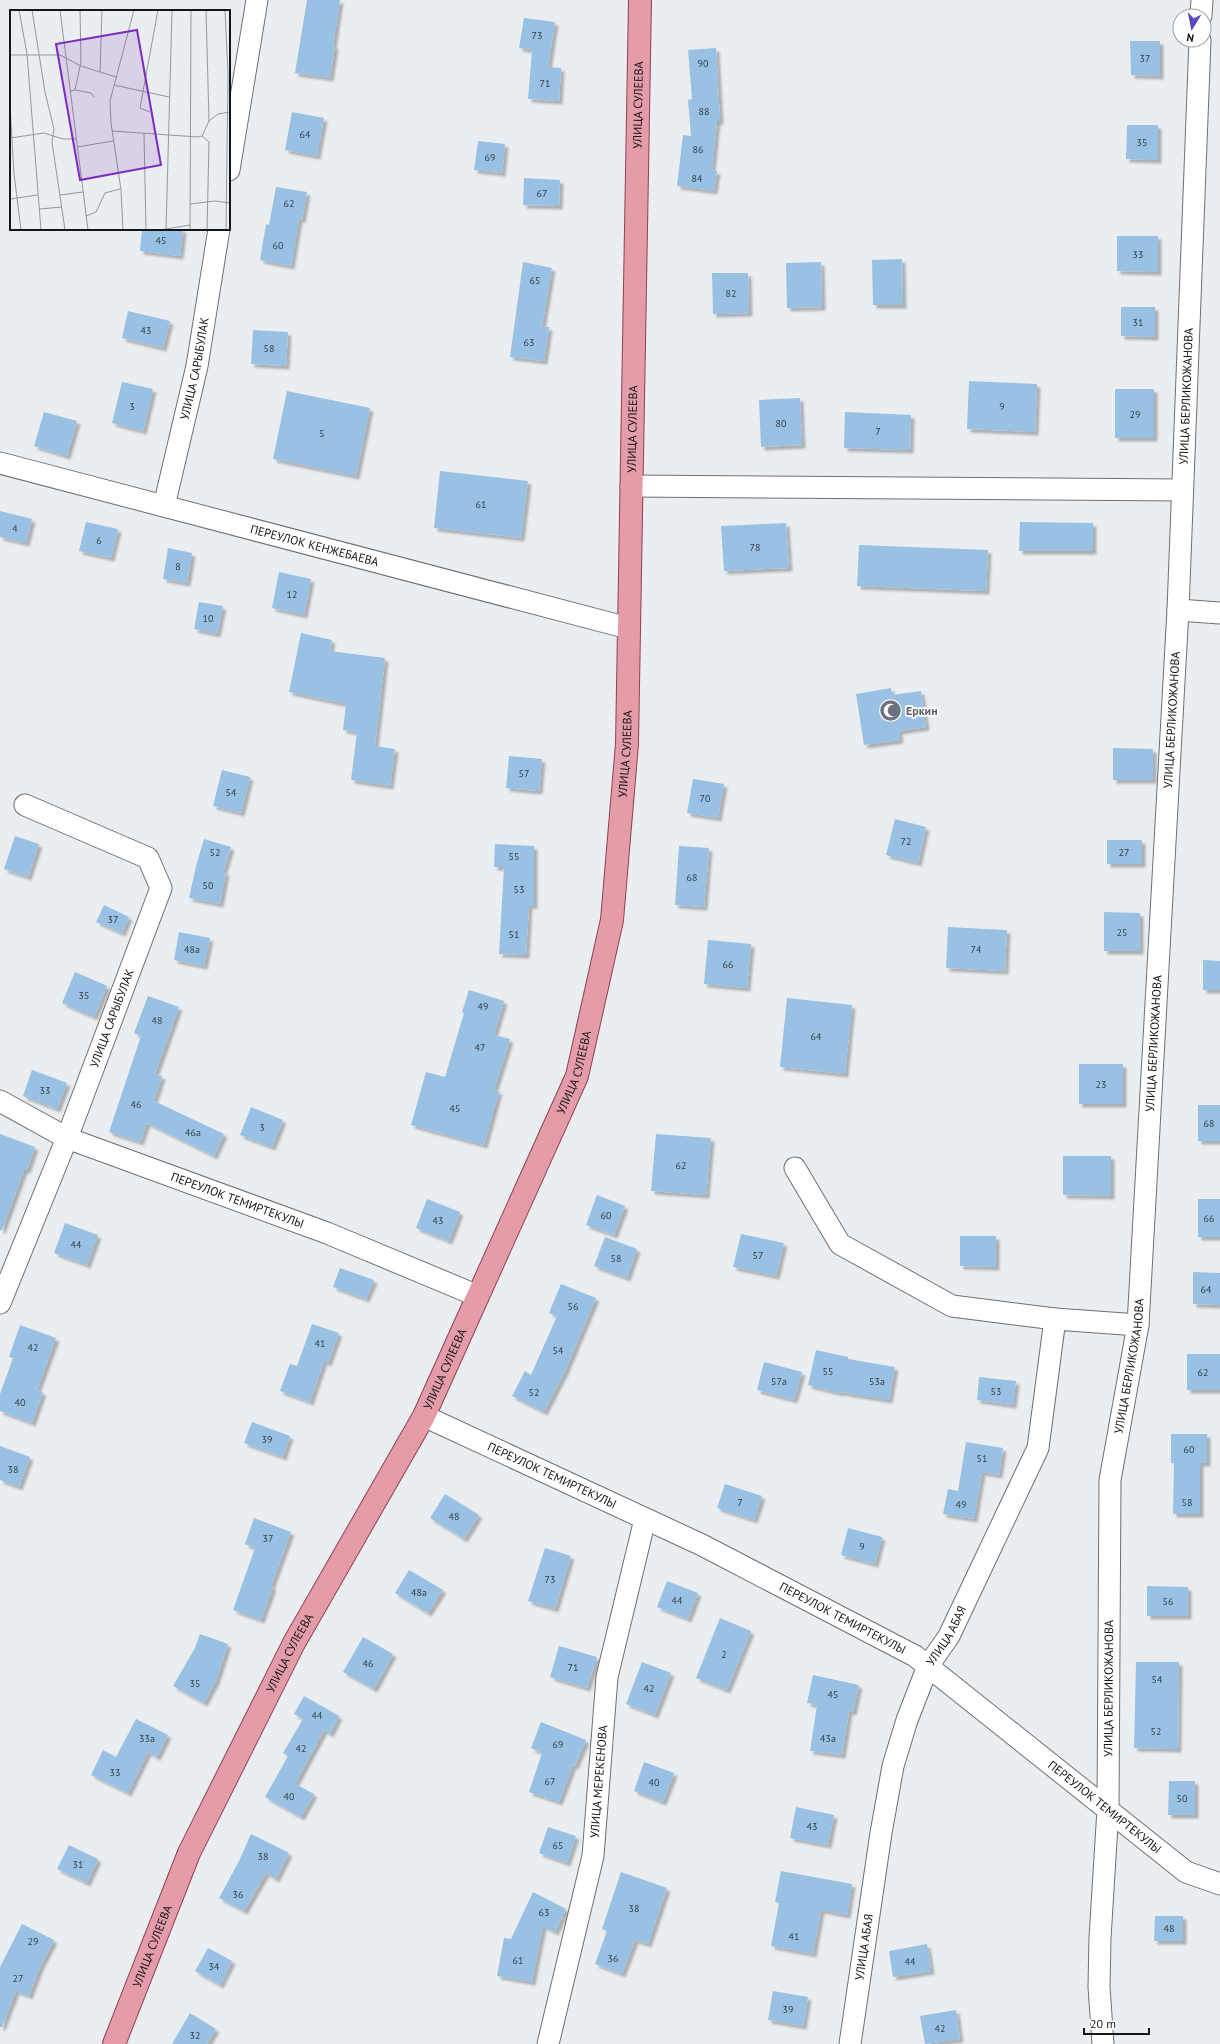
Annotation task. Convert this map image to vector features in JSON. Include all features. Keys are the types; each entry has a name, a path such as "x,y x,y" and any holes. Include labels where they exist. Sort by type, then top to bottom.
{"main road":[{"name":"УЛИЦА СУЛЕЕВА","path":"114,2044 189,1853 294,1643 424,1416 577,1076 612,920 626,752 640,0"}],"street":[{"path":"230,164 257,0"},
{"name":"УЛИЦА БЕРЛИКОЖАНОВА","path":"1103,2044 1099,1987 1108,1809 1110,1480 1138,1325 1178,610 1200,48"},
{"name":"УЛИЦА САРЫБУЛАК","path":"164,506 197,366 220,230"},
{"name":"ПЕРЕУЛОК КЕНЖЕБАЕВА","path":"0,463 628,628"},
{"path":"631,486 1182,490"},
{"path":"1178,610 1220,613"},
{"name":"УЛИЦА САРЫБУЛАК","path":"0,1303 67,1138 161,888 148,858 25,806"},
{"name":"ПЕРЕУЛОК ТЕМИРТЕКУЛЫ","path":"0,1100 67,1138 327,1233 478,1296"},
{"path":"795,1168 840,1244 952,1306 1055,1319 1138,1325"},
{"name":"УЛИЦА АБАЯ","path":"850,2044 893,1766 907,1720 928,1666 949,1636 1038,1448 1055,1319"},
{"name":"ПЕРЕУЛОК ТЕМИРТЕКУЛЫ","path":"424,1416 702,1545 914,1656 1186,1872 1220,1884"},
{"name":"УЛИЦА МЕРЕКЕНОВА","path":"548,2044 592,1856 607,1677 645,1519"}],"building":[{"path":"307,0 340,0 330,78 295,73"},
{"path":"524,18 555,22 548,67 561,68 559,101 528,99 532,50 519,48"},
{"path":"1130,41 1160,41 1160,76 1131,75"},
{"path":"716,48 720,121 717,121 712,170 717,171 714,191 677,186 683,135 691,136 688,100 692,99 688,50"},
{"path":"292,112 324,118 317,156 285,150"},
{"path":"1127,125 1158,125 1158,160 1126,159"},
{"path":"478,141 505,144 502,173 474,170"},
{"path":"524,178 560,180 559,206 523,205"},
{"path":"276,187 307,192 302,220 299,219 291,266 260,260 266,224 269,225"},
{"path":"142,230 183,230 180,256 140,251"},
{"path":"1117,236 1158,236 1158,272 1117,271"},
{"path":"902,259 903,305 873,305 872,260"},
{"path":"523,262 552,268 542,326 549,327 544,361 510,357"},
{"path":"821,262 822,307 787,308 786,263"},
{"path":"712,273 748,273 749,313 713,314"},
{"path":"1121,307 1155,307 1155,337 1121,336"},
{"path":"128,311 170,321 163,348 122,338"},
{"path":"253,330 288,332 286,366 251,364"},
{"path":"969,381 1037,384 1035,432 967,429"},
{"path":"122,382 153,389 143,431 112,423"},
{"path":"1115,389 1154,389 1154,438 1115,438"},
{"path":"287,391 370,408 356,476 273,459"},
{"path":"800,398 802,445 761,447 759,400"},
{"path":"44,412 77,421 67,456 34,446"},
{"path":"845,412 911,415 910,450 844,448"},
{"path":"440,471 528,481 521,538 434,528"},
{"path":"0,511 32,519 26,543 0,537"},
{"path":"86,522 118,529 111,558 79,551"},
{"path":"1020,522 1093,523 1093,551 1019,551"},
{"path":"786,523 789,568 724,571 721,526"},
{"path":"859,545 988,550 986,591 857,586"},
{"path":"168,548 192,553 187,583 163,579"},
{"path":"279,572 311,579 304,615 272,608"},
{"path":"199,602 223,606 217,634 194,629"},
{"path":"301,633 332,640 330,651 385,658 375,746 395,749 390,786 351,780 357,732 343,730 346,704 289,692"},
{"name":"Еркин","path":"891,688 892,695 921,691 926,727 899,731 900,740 864,745 856,694"},
{"path":"1113,748 1153,749 1153,780 1113,780"},
{"path":"509,756 542,759 539,791 506,788"},
{"path":"222,770 250,777 241,813 213,806"},
{"path":"693,779 724,784 718,818 687,813"},
{"path":"895,819 926,827 918,863 886,855"},
{"path":"15,836 39,844 28,877 4,869"},
{"path":"204,839 231,847 223,872 226,872 220,904 189,898"},
{"path":"1107,840 1142,840 1142,864 1107,864"},
{"path":"495,844 534,846 534,906 529,905 526,955 499,954 504,867 494,867"},
{"path":"679,846 709,848 704,907 675,905"},
{"path":"104,905 129,917 122,933 96,922"},
{"path":"1104,912 1140,913 1140,951 1104,951"},
{"path":"948,927 1007,930 1005,971 946,968"},
{"path":"179,932 210,938 204,966 174,960"},
{"path":"708,940 751,944 747,988 704,984"},
{"path":"1203,960 1220,961 1220,990 1203,990"},
{"path":"75,972 107,986 94,1017 62,1003"},
{"path":"469,990 504,1001 494,1035 510,1039 494,1090 499,1091 484,1145 411,1125 426,1072 445,1077 464,1013 462,1012"},
{"path":"148,996 179,1007 155,1074 162,1076 154,1101 224,1134 214,1156 147,1123 140,1142 109,1132 141,1036 134,1033"},
{"path":"787,998 852,1005 845,1074 780,1067"},
{"path":"1079,1064 1123,1064 1123,1104 1079,1104"},
{"path":"32,1070 67,1083 57,1109 23,1096"},
{"path":"1198,1105 1220,1105 1220,1141 1198,1141"},
{"path":"251,1107 283,1120 272,1147 240,1135"},
{"path":"0,1134 35,1147 27,1170 24,1170 2,1230 0,1230"},
{"path":"656,1134 711,1138 706,1195 651,1191"},
{"path":"1063,1156 1111,1156 1111,1196 1063,1195"},
{"path":"597,1195 625,1206 614,1235 586,1225"},
{"path":"427,1199 460,1212 449,1241 416,1228"},
{"path":"1198,1199 1220,1199 1220,1237 1198,1237"},
{"path":"65,1223 98,1235 87,1265 54,1253"},
{"path":"741,1234 784,1243 776,1276 733,1267"},
{"path":"960,1236 996,1236 996,1267 960,1266"},
{"path":"605,1237 637,1249 627,1278 594,1266"},
{"path":"340,1268 374,1280 366,1299 333,1287"},
{"path":"1193,1272 1220,1273 1220,1305 1193,1304"},
{"path":"561,1284 596,1298 565,1371 544,1412 512,1396 525,1371 531,1375 557,1316 549,1313"},
{"path":"312,1324 339,1333 328,1363 324,1361 310,1402 280,1391 290,1364 297,1366"},
{"path":"20,1325 56,1338 37,1390 43,1392 32,1423 0,1411 0,1394 13,1358 9,1357"},
{"path":"816,1350 848,1357 848,1359 895,1367 889,1400 840,1393 808,1385"},
{"path":"1187,1354 1220,1354 1220,1390 1187,1390"},
{"path":"764,1362 802,1372 794,1400 757,1390"},
{"path":"979,1377 1016,1381 1013,1405 977,1400"},
{"path":"252,1422 290,1436 283,1457 244,1443"},
{"path":"1171,1434 1207,1434 1207,1463 1200,1463 1200,1514 1173,1514 1174,1463 1171,1463"},
{"path":"966,1442 1003,1448 999,1475 982,1472 974,1519 943,1514 948,1489 958,1491"},
{"path":"0,1446 30,1457 19,1487 0,1480"},
{"path":"725,1484 762,1496 754,1520 717,1508"},
{"path":"445,1494 479,1515 464,1539 430,1518"},
{"path":"254,1518 291,1532 271,1586 273,1587 261,1620 233,1610 255,1548 245,1544"},
{"path":"848,1528 882,1537 875,1564 841,1555"},
{"path":"545,1548 571,1556 555,1609 528,1601"},
{"path":"409,1570 443,1590 428,1613 395,1593"},
{"path":"667,1581 698,1593 688,1619 657,1607"},
{"path":"1147,1586 1188,1587 1188,1616 1147,1616"},
{"path":"720,1618 751,1631 727,1690 696,1678"},
{"path":"200,1634 228,1644 216,1681 204,1703 173,1686 195,1648"},
{"path":"363,1637 393,1654 374,1689 343,1672"},
{"path":"559,1646 597,1657 587,1688 550,1677"},
{"path":"642,1662 671,1673 655,1715 626,1704"},
{"path":"1136,1662 1179,1662 1178,1749 1134,1748"},
{"path":"813,1675 859,1685 853,1712 849,1711 842,1755 810,1751 817,1705 807,1703"},
{"path":"304,1696 339,1716 330,1734 324,1730 295,1784 314,1794 301,1817 265,1797 288,1756 283,1753 303,1719 294,1714"},
{"path":"136,1719 168,1735 157,1757 148,1752 128,1793 91,1775 103,1750 116,1757"},
{"path":"541,1722 586,1740 575,1766 573,1765 559,1802 529,1792 542,1753 531,1748"},
{"path":"644,1762 674,1773 663,1802 634,1791"},
{"path":"1169,1781 1195,1781 1195,1815 1168,1815"},
{"path":"796,1807 834,1815 828,1845 790,1838"},
{"path":"548,1827 576,1836 567,1863 539,1853"},
{"path":"251,1834 289,1853 276,1879 266,1873 244,1911 219,1898 239,1861"},
{"path":"69,1845 98,1859 87,1883 57,1869"},
{"path":"781,1871 852,1884 847,1915 821,1910 813,1954 771,1946 779,1903 775,1902"},
{"path":"621,1872 667,1888 648,1944 635,1940 622,1974 595,1964 607,1931 602,1929"},
{"path":"533,1892 566,1909 555,1932 543,1926 532,1982 497,1976 504,1938 511,1939"},
{"path":"1155,1916 1183,1916 1183,1941 1154,1941"},
{"path":"22,1924 54,1940 40,1967 29,1996 16,1991 2,2027 0,2027 0,1967"},
{"path":"927,1944 931,1971 893,1977 889,1951"},
{"path":"208,1948 232,1961 220,1985 195,1971"},
{"path":"773,1991 808,1997 803,2026 768,2020"},
{"path":"956,2010 960,2039 925,2044 920,2016"},
{"path":"190,2013 216,2029 207,2044 172,2044"}],"place":[{"name":"Еркин","path":"891,711"}]}
